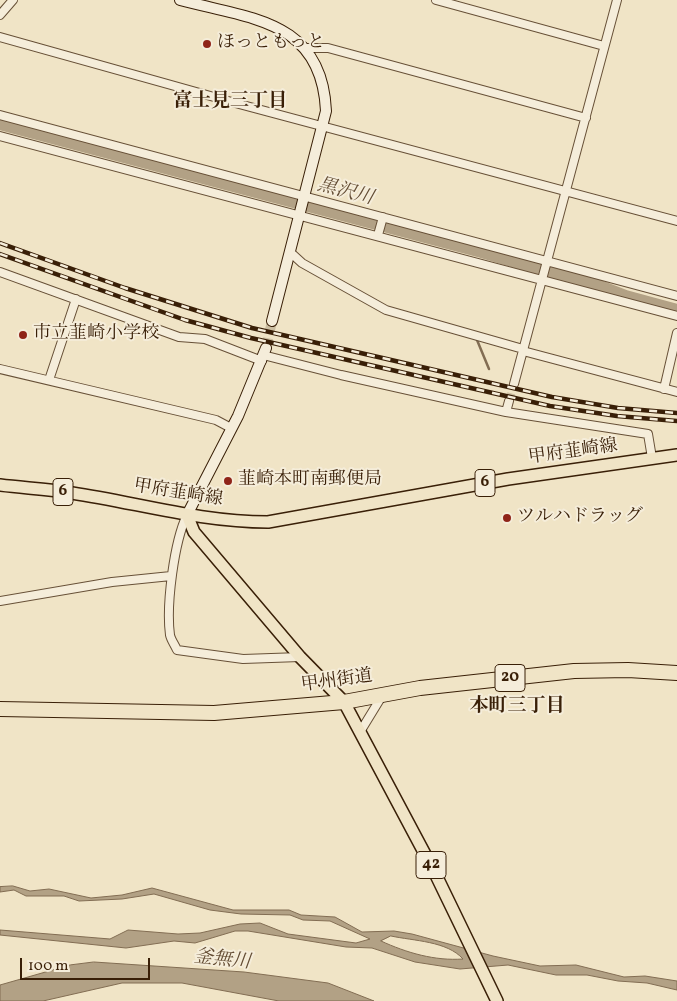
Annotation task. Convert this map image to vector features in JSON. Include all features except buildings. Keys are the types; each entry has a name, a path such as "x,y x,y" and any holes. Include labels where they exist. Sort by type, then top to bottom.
{"highway":[{"name":"甲州街道","path":"0,710 214,713 344,702 383,694 574,671 618,670 677,673"}],"main road":[{"name":"甲府韮崎線","path":"0,485 72,493 187,515 239,522 268,522 508,479 677,455"},
{"path":"187,515 194,532 300,657 344,702"},
{"name":"42","path":"344,702 435,873 497,1001"}],"street":[{"path":"0,15 13,0"},
{"path":"180,0 276,26 292,35 305,48 313,58 322,78 326,111 323,126 272,321"},
{"path":"436,0 604,46"},
{"path":"514,384 617,0"},
{"path":"0,36 323,126 677,221"},
{"path":"305,48 328,48 586,118"},
{"path":"0,115 677,296"},
{"path":"0,136 300,214 677,316"},
{"path":"378,235 383,217"},
{"path":"290,252 302,263 386,310 677,392"},
{"path":"0,272 179,337 205,340 341,375 506,412 648,434 652,458"},
{"path":"49,380 76,299"},
{"path":"664,389 677,334"},
{"path":"264,355 231,428 182,526 171,576 170,637 177,650 243,659 300,657"},
{"path":"0,368 216,420 231,428"},
{"path":"506,412 509,400"},
{"path":"0,601 112,582 171,576"},
{"path":"360,732 383,694"}],"shaded area":[{"path":"13,886 30,891 49,889 91,898 122,895 152,888 233,910 289,910 301,915 335,917 362,932 394,931 412,934 493,956 540,966 576,965 624,977 645,976 677,981 677,990 647,983 618,981 587,975 556,975 508,965 460,969 415,962 372,948 346,947 248,931 235,931 195,943 174,941 126,948 0,935 0,930 110,939 128,930 178,934 200,933 240,924 260,923 288,934 356,943 370,939 330,921 303,920 290,915 241,914 210,910 154,894 122,899 79,901 64,896 26,896 14,890 0,892 0,887","holes":["391,936 439,945 456,953 463,959 442,959 421,955 381,941"]},
{"path":"94,962 244,972 328,983 374,1001 279,1001 182,983 122,983 43,1001 0,1001 0,985 70,965"}],"waterway":[{"name":"黒沢川","path":"0,122 482,250 566,275 625,298 677,312"},
{"path":"477,340 489,369"}],"tunnel":[{"path":"266,348 272,321"},
{"path":"509,401 514,384"}],"railway":[{"path":"0,243 125,288 252,328 552,397 618,408 677,413"},
{"path":"0,254 185,320 251,338 550,406 617,416 677,421"}],"place":[{"name":"ほっともっと","path":"207,44"},
{"name":"市立韮崎小学校","path":"23,335"},
{"name":"韮崎本町南郵便局","path":"228,481"},
{"name":"ツルハドラッグ","path":"507,518"}],"district":[{"name":"富士見三丁目","path":"230,103"},
{"name":"本町三丁目","path":"517,708"}],"water label":[{"name":"釜無川","path":"222,961"}]}
